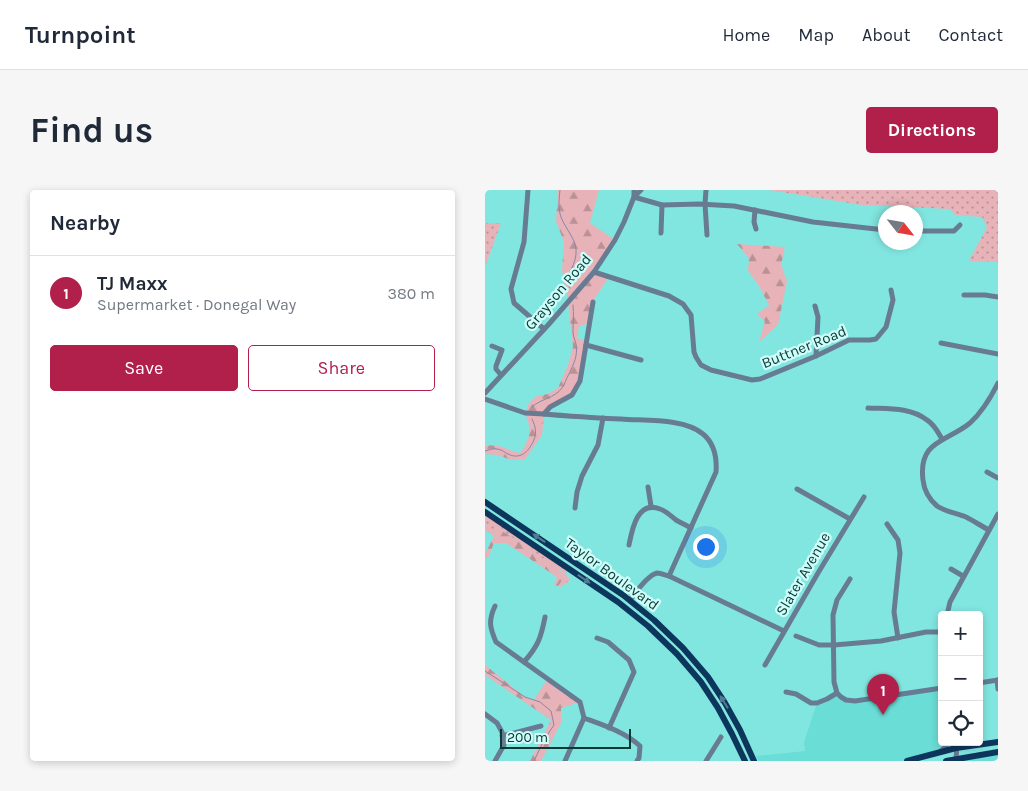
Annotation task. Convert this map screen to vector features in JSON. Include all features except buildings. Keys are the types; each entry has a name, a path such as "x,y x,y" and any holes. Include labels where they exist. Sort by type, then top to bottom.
{"main road":[{"name":"Taylor Boulevard","path":"485,502 630,600 654,620 683,648 708,677 725,703 755,761"},
{"name":"Taylor Boulevard","path":"485,512 618,602 648,626 677,654 701,682 723,716 745,761"},
{"path":"740,730 759,761"},
{"path":"983,744 998,742"},
{"path":"907,761 939,752 950,746"},
{"path":"946,761 998,752"}],"street":[{"path":"528,190 525,242 511,289 514,303 544,329"},
{"path":"634,190 635,197 661,205 705,204 733,206 813,222 878,229"},
{"name":"Grayson Road","path":"485,393 594,272 615,240 635,197 641,190"},
{"path":"706,190 707,234"},
{"path":"661,205 661,233"},
{"path":"755,210 754,222 756,229"},
{"path":"923,231 954,231 960,225"},
{"name":"Buttner Road","path":"594,272 669,296 683,304 691,315 694,352 701,364 711,370 752,380 772,375 849,340 876,339 887,328 893,300 891,290"},
{"path":"964,296 985,295 998,297"},
{"path":"544,414 550,407 572,395 581,380 593,302"},
{"path":"815,306 818,316 816,356"},
{"path":"586,344 641,360"},
{"path":"941,344 998,354"},
{"path":"492,346 502,350 496,366 501,375"},
{"path":"989,530 964,516 947,512 937,506 930,499 924,488 921,471 923,460 934,444 970,423 987,403 998,382"},
{"path":"485,398 525,413 664,421 692,426 704,434 713,445 717,460 716,472 669,576"},
{"path":"869,408 902,410 915,413 934,426 942,439"},
{"path":"575,508 577,492 582,476 597,445 603,418"},
{"path":"987,472 998,478"},
{"path":"648,487 651,506"},
{"path":"797,489 850,519"},
{"name":"Slater Avenue","path":"765,665 864,496"},
{"path":"629,545 636,518 642,510 651,506 661,509 691,528"},
{"path":"948,611 950,602 963,576 998,514"},
{"path":"887,524 898,540 900,553 894,612 898,638"},
{"path":"951,568 963,576"},
{"path":"630,600 647,578 659,573 784,630"},
{"path":"850,579 837,600 833,615 834,682 837,693 846,700 855,701 938,689"},
{"path":"495,606 491,613 490,628 497,642 581,702 584,718 565,761"},
{"path":"524,662 541,638 545,617"},
{"path":"797,636 819,645 834,645 881,641 926,632 938,632"},
{"path":"597,638 608,642 629,660 634,672 609,728"},
{"path":"983,682 997,680 998,689"},
{"path":"786,692 796,694 811,703 817,703 837,693"},
{"path":"485,714 497,723 502,732 504,745 495,761"},
{"path":"584,718 633,739 640,746 637,761"},
{"path":"502,736 541,726"},
{"path":"706,761 721,737"},
{"path":"953,746 956,760"}],"shaded area":[{"path":"938,688 938,746 945,746 939,752 907,761 759,761 756,756 805,751 804,742 817,703 837,693 846,700"},
{"path":"998,752 998,761 947,761"}],"green space":[{"path":"558,190 599,190 590,223 615,240 594,272 609,277 593,301 590,323 579,326 577,338 587,342 580,381 572,395 544,414 542,435 525,459 511,460 498,455 485,454 485,446 500,447 520,453 529,434 529,424 525,413 529,403 537,396 548,394 558,388 573,347 562,270 564,242 556,221"},
{"path":"769,190 998,190 998,262 969,261 987,227 982,217 955,215 950,209 923,208 923,205 862,205"},
{"path":"485,223 501,223 485,267"},
{"path":"737,244 785,247 781,265 787,281 778,325 759,342 765,321 757,314 769,305 748,271 749,258"},
{"path":"485,512 567,568 566,574 570,580 561,587 558,586 564,578 562,571 526,549 521,543 499,529 495,532 494,536 485,530"},
{"path":"499,529 562,572 564,578 558,586 554,585 557,577 506,543 494,543 488,558 485,558 495,532"},
{"path":"485,665 525,697 534,700 548,678 580,702 561,708 561,723 541,761 530,761 551,720 485,675"}],"waterway":[{"path":"560,190 560,214 574,241 576,249 575,261 566,279 570,288"},
{"path":"532,407 559,391 564,385 574,363 576,344 573,333 573,305"},
{"path":"485,451 495,449 512,456 526,452 535,436 532,419"},
{"path":"485,671 525,697 540,702 551,711 554,725 534,761"}],"place":[{"name":"TJ Maxx","path":"883,715"}]}
